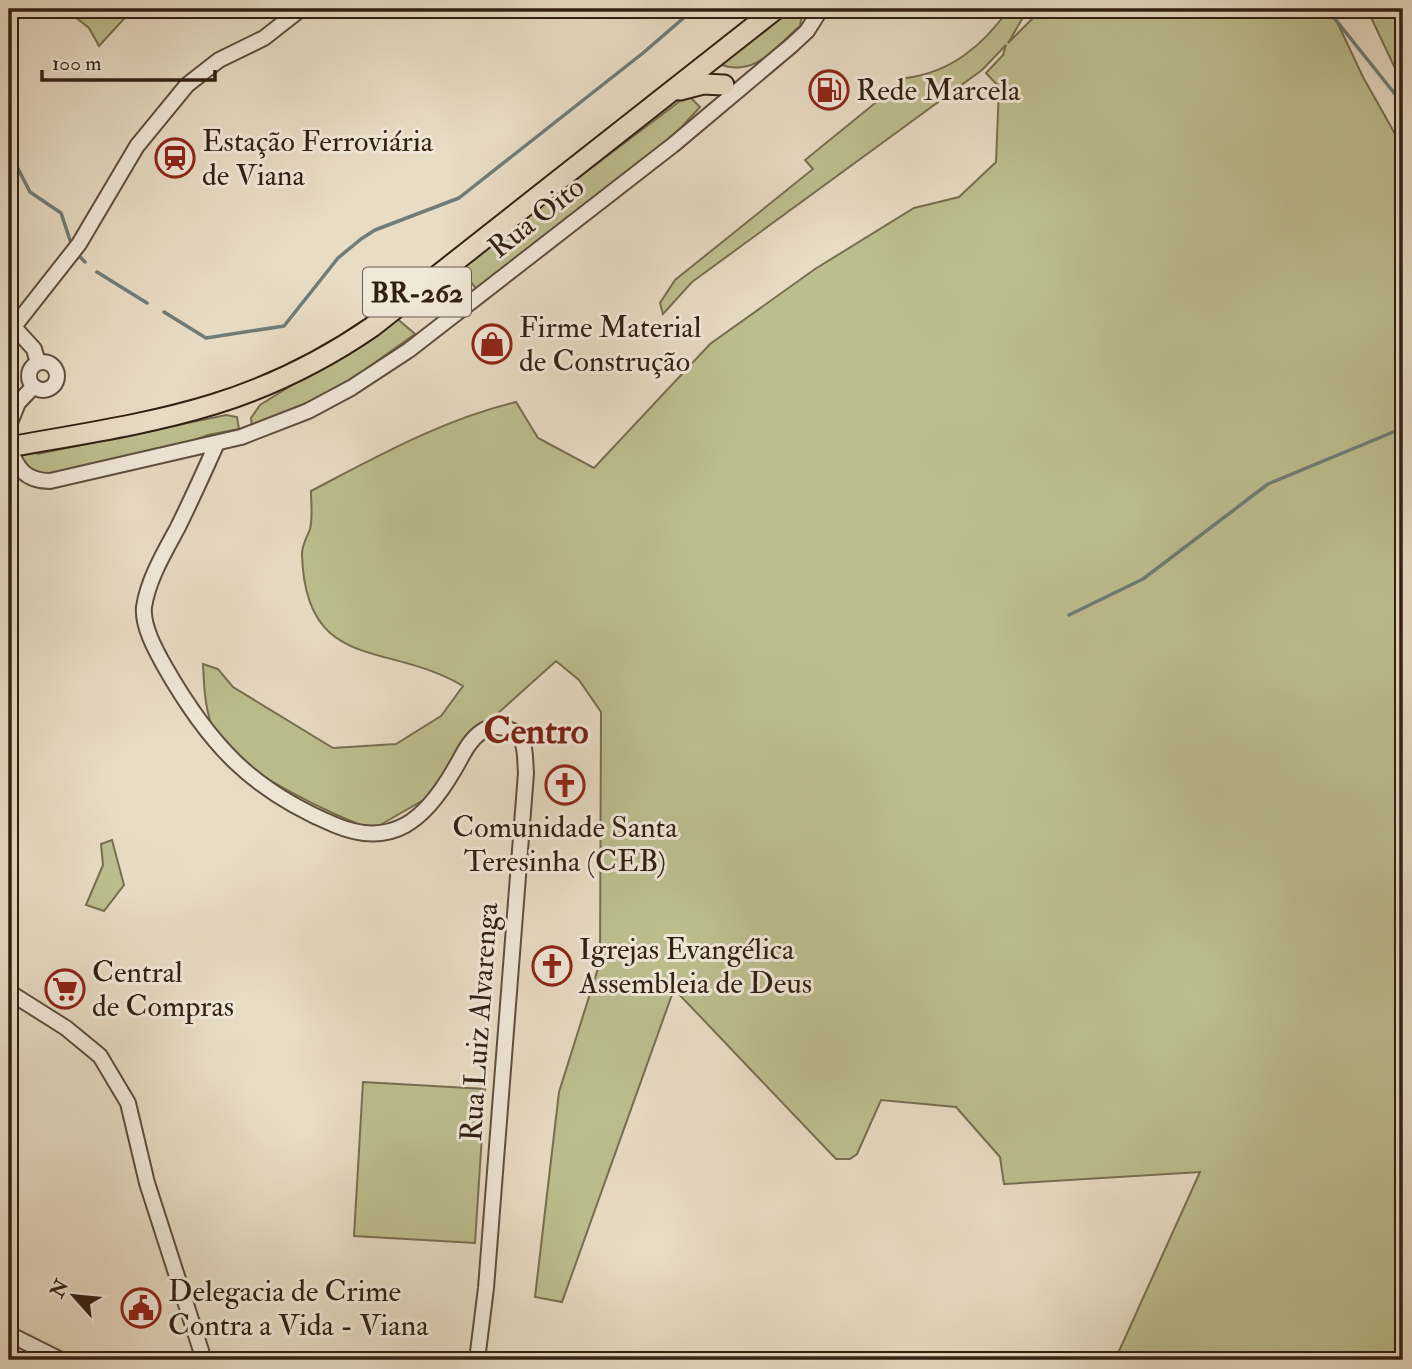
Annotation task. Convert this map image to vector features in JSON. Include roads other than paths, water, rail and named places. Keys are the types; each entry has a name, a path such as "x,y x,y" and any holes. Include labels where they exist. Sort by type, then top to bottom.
{"highway":[{"name":"BR-262","path":"9,447 137,425 209,407 246,396 300,372 372,327 776,9"},
{"path":"669,94 703,83 732,88"}],"street":[{"path":"38,363 34,349 11,330 79,244 132,153 187,85 219,60 264,38 301,9"},
{"name":"Rua Oito","path":"9,447 20,470 27,477 38,481 241,437 308,411 381,370 807,31 821,9"},
{"path":"712,59 714,74 732,88"},
{"path":"33,387 29,376 38,363"},
{"path":"33,387 46,390 56,379 54,368 38,363"},
{"path":"9,425 18,402 33,387"},
{"name":"Rua Luiz Alvarenga","path":"217,443 159,564 146,599 144,615 159,656 193,715 230,760 279,795 321,819 362,835 373,835 407,824 424,812 481,732 499,727 517,734 523,742 526,773 486,1289 477,1360"},
{"path":"9,992 100,1056 124,1095 182,1299 204,1360"},
{"path":"9,1335 61,1360"}],"waterway":[{"path":"164,312 206,338 284,326 338,258 361,239 375,230 459,198 643,53 694,9"},
{"path":"1327,9 1403,104"},
{"path":"9,151 30,192 61,213 72,246"},
{"path":"77,254 85,262"},
{"path":"97,272 147,303"},
{"path":"1069,615 1143,579 1268,484 1403,428"}],"place":[{"name":"Rede Marcela","path":"829,90"},
{"name":"Estação Ferroviária de Viana","path":"175,158"},
{"name":"Firme Material de Construção","path":"492,344"},
{"name":"Comunidade Santa Teresinha (CEB)","path":"565,785"},
{"name":"Igrejas Evangélica Assembleia de Deus","path":"552,966"},
{"name":"Central de Compras","path":"65,989"},
{"name":"Delegacia de Crime Contra a Vida - Viana","path":"141,1308"}],"district":[{"name":"Centro","path":"536,730"}]}
